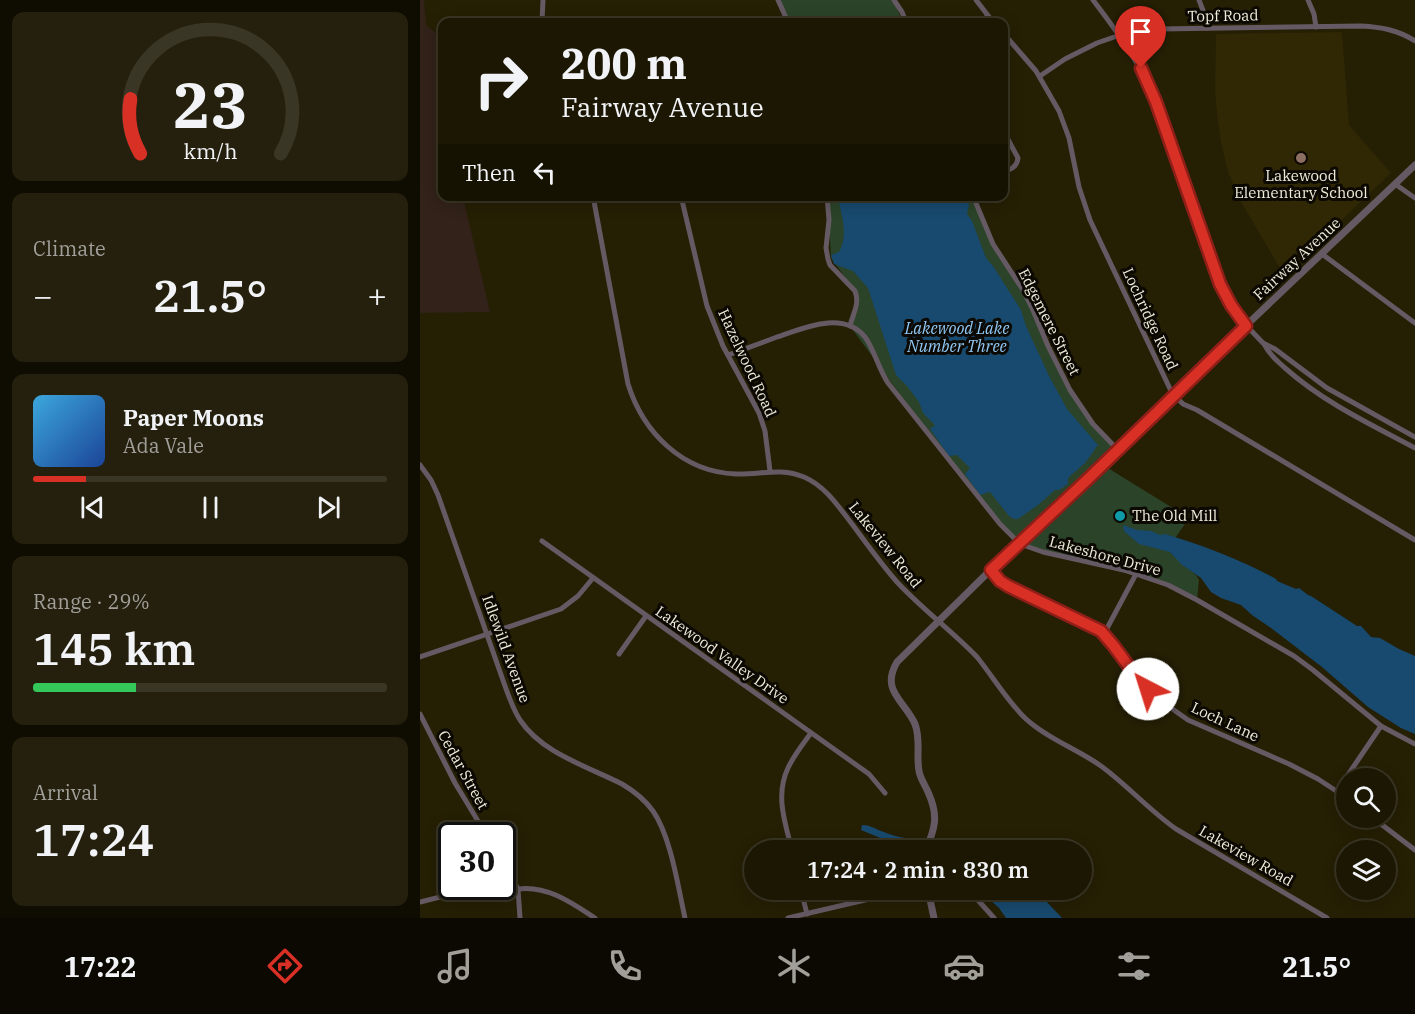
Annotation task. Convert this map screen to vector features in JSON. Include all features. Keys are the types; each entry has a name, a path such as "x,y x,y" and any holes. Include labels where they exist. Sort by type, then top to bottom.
{"street":[{"path":"542,18 543,0"},
{"path":"778,0 786,18"},
{"path":"894,0 904,18"},
{"path":"976,0 988,16 985,18"},
{"path":"1093,0 1120,35 1141,68 1156,102 1220,284 1246,326 1263,343 1327,388 1415,437"},
{"path":"1199,0 1207,28"},
{"path":"1308,0 1316,27"},
{"name":"Topf Road","path":"1040,76 1081,50 1120,35 1160,29 1377,27 1395,31 1415,41"},
{"name":"Lochridge Road","path":"1008,38 1040,76 1064,123 1074,155 1079,187 1090,220 1174,396"},
{"path":"1008,139 1018,158 1018,163 1008,170"},
{"name":"Fairway Avenue","path":"930,840 934,828 935,814 919,770 918,734 910,715 892,690 891,675 897,662 1020,541 1415,165"},
{"path":"1395,184 1415,198"},
{"name":"Lakeview Road","path":"594,201 628,384 641,416 661,441 679,455 697,465 713,470 734,474 770,471 792,474 819,486 834,500 897,582 977,657 1017,711 1039,729 1102,767 1176,829 1327,918"},
{"name":"Hazelwood Road","path":"682,201 707,306 728,355 759,413 763,424 770,471"},
{"path":"728,355 817,325 839,323 850,326 858,303 857,294 830,266 826,252 828,201"},
{"name":"Edgemere Street","path":"975,201 993,244 1033,309 1070,390 1093,424 1118,450"},
{"path":"1322,254 1415,323"},
{"name":"Lakeshore Drive","path":"850,326 865,337 888,383 1000,524 1018,542 1043,552 1136,574 1168,585 1279,647 1313,670 1382,726 1415,744"},
{"path":"1263,343 1268,352 1281,365 1316,393 1415,448"},
{"path":"1174,396 1183,404 1197,410 1415,540"},
{"name":"Idlewild Avenue","path":"420,465 438,495 512,705 520,719 539,741 559,754 633,791 653,811 664,832 685,918"},
{"name":"Lakewood Valley Drive","path":"542,541 869,774 885,793"},
{"name":"Loch Lane","path":"991,570 1000,581 1008,586 1104,634 1139,680 1170,709 1215,733 1289,764 1336,790"},
{"path":"1104,634 1136,574"},
{"path":"420,657 561,609 578,596 593,578"},
{"path":"619,654 646,616"},
{"name":"Cedar Street","path":"420,714 455,783 479,822"},
{"path":"1353,768 1382,726"},
{"path":"790,840 782,804 783,783 788,768 812,733"},
{"path":"1386,828 1415,850"},
{"path":"516,884 520,918"},
{"path":"518,889 536,888 550,893 595,918"},
{"path":"420,902 438,898"},
{"path":"804,900 807,914"},
{"path":"788,918 866,900"},
{"path":"930,900 934,918"},
{"path":"978,900 994,918"}],"shaded area":[{"path":"420,0 424,0 426,25 438,35 438,75 436,79 438,89 438,201 464,201 490,312 420,313"},
{"name":"Lakewood Elementary School","path":"1342,32 1349,125 1391,173 1284,275 1241,202 1228,172 1221,143 1215,92 1216,34"}],"green space":[{"path":"778,0 893,0 901,18 786,18"},
{"name":"Lakewood Lake Number Three","path":"826,201 975,201 985,226 1023,290 1064,380 1093,424 1118,450 1103,465 1189,518 1176,537 1174,556 1199,580 1197,600 1156,581 1051,554 1018,542 948,460 850,326 858,303 855,291 831,258"}],"water":[{"name":"Lakewood Lake Number Three","path":"839,201 968,201 967,214 972,221 986,258 1021,310 1049,376 1067,409 1098,445 1085,463 1068,478 1068,484 1055,490 1018,519 1009,516 990,492 980,495 965,474 970,468 957,455 949,456 930,429 935,425 923,413 919,402 896,375 868,288 853,271 834,264 831,255 839,252 842,245 843,224"},
{"path":"1123,525 1179,538 1236,559 1277,581 1296,589 1299,588 1357,626 1361,626 1371,637 1380,638 1415,656 1415,734 1368,707 1322,667 1241,605 1211,592 1201,578 1181,564 1170,552 1139,544 1124,531"},
{"path":"862,825 869,826 903,838 926,840 885,840 861,830"},
{"path":"990,900 1045,900 1062,918 1006,918"}],"place":[{"name":"Lakewood Elementary School","path":"1301,158"},
{"name":"The Old Mill","path":"1120,516"}],"route":[{"path":"1141,68 1156,102 1220,284 1246,326 991,570 1000,581 1008,586 1101,631 1148,689"}]}
